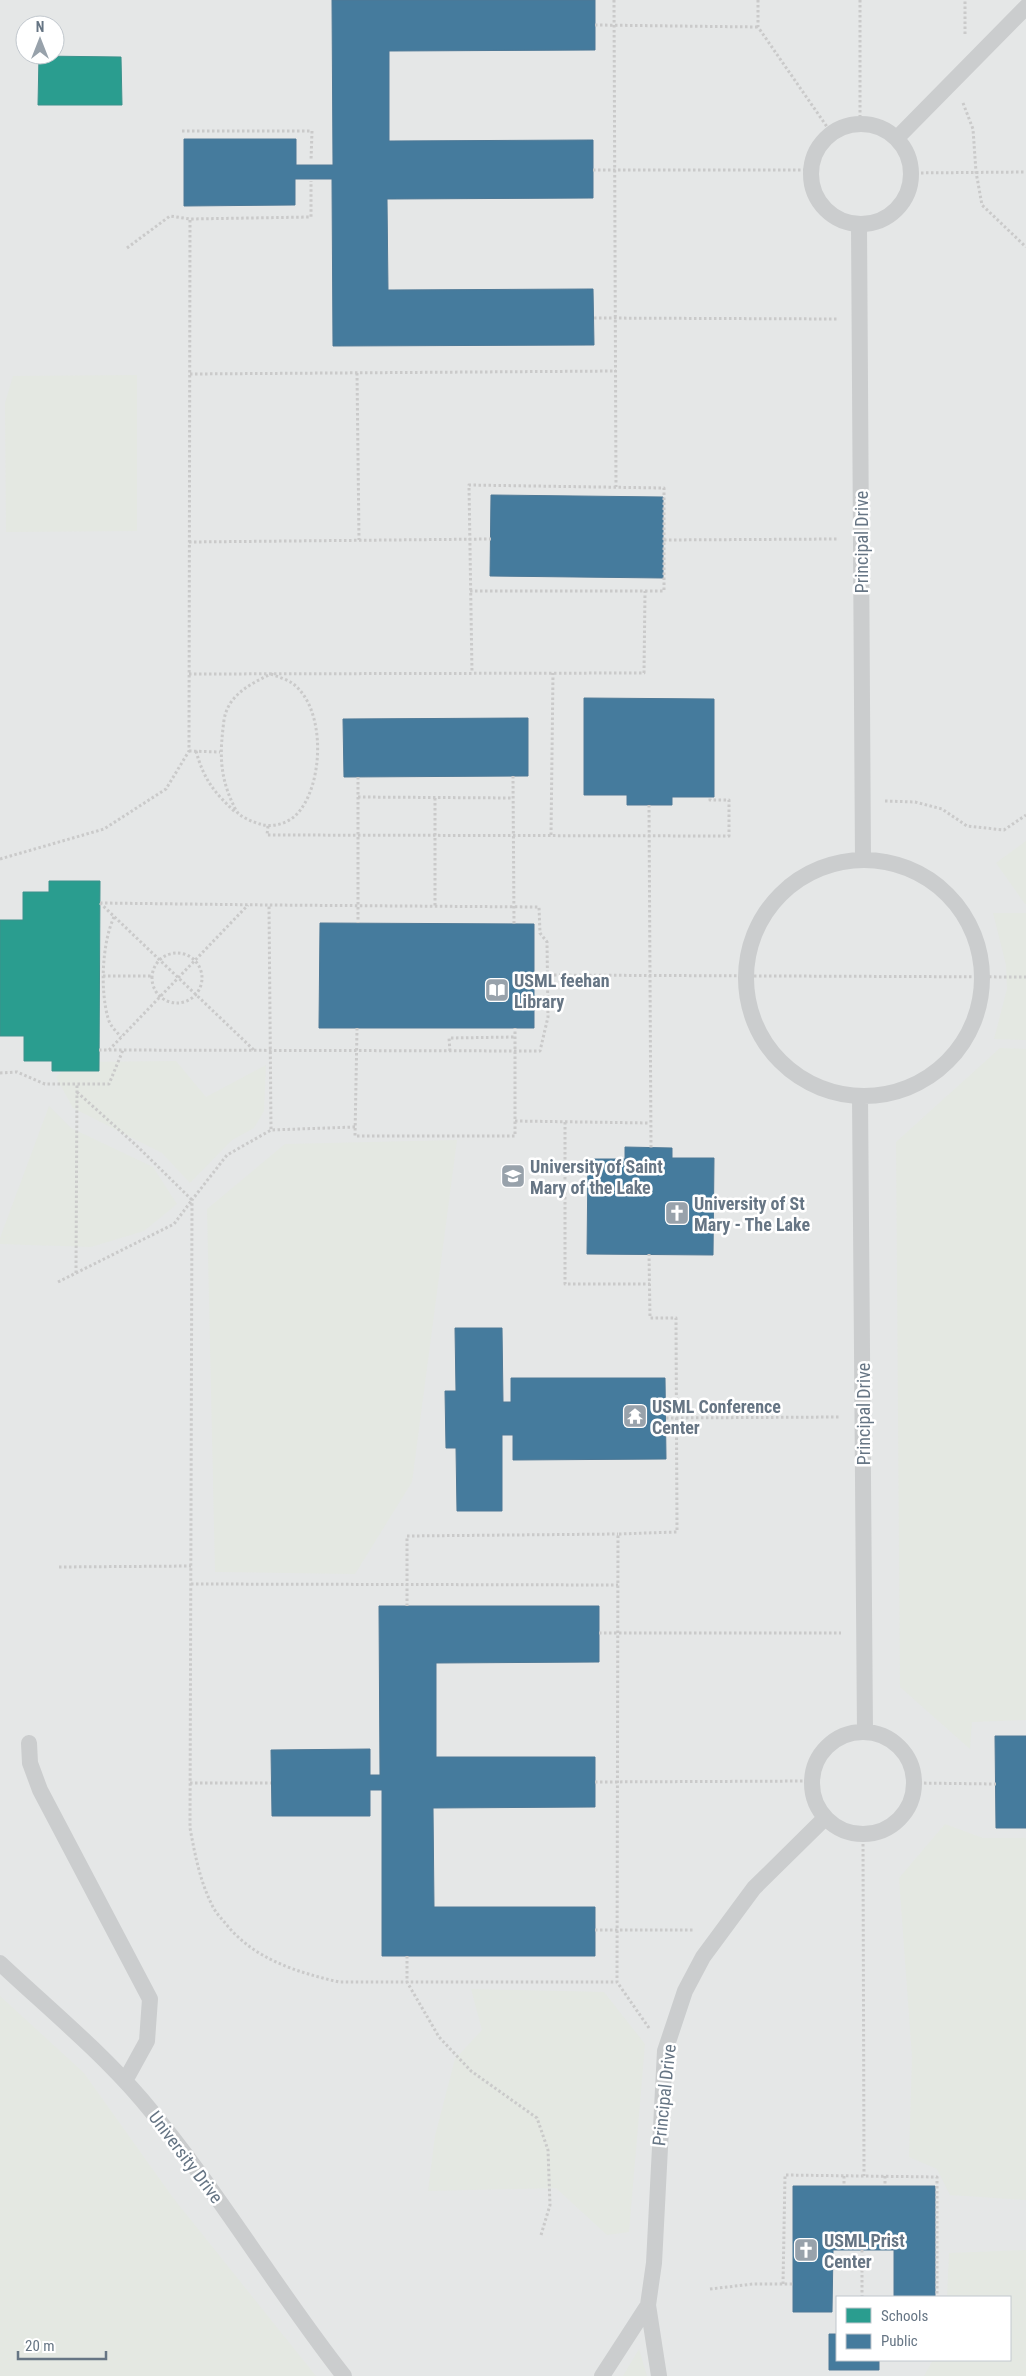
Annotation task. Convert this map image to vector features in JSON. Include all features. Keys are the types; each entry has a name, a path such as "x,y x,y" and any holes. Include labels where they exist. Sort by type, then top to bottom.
{"lane":[{"path":"897,138 1026,7"},
{"path":"851,124 868,124 883,129 897,138 907,152 911,173 910,186 904,202 892,214 876,222 859,225 843,222 829,213 818,201 812,186 810,170 814,154 823,140 832,134 851,124"},
{"name":"Principal Drive","path":"859,225 863,860"},
{"path":"863,860 889,863 906,868 937,885 956,904 970,926 980,951 982,977 978,1009 966,1038 946,1063 921,1081 892,1093 860,1096 830,1091 802,1079 778,1060 761,1035 752,1014 746,976 750,947 759,926 780,894 812,873 832,864 863,860"},
{"name":"Principal Drive","path":"860,1096 865,1732"},
{"path":"865,1732 881,1735 896,1744 907,1756 913,1772 914,1783 910,1805 900,1818 887,1829 871,1834 838,1828 825,1818 816,1803 812,1781 813,1770 820,1754 832,1742 848,1734 865,1732"},
{"path":"29,1743 30,1763 40,1790 150,1999 147,2041 125,2080"},
{"name":"Principal Drive","path":"648,2305 654,2263 665,2051 685,1991 703,1957 754,1888 825,1818"},
{"name":"University Drive","path":"0,1963 112,2065 125,2080 227,2210 321,2346 344,2376"},
{"path":"602,2376 648,2305"},
{"path":"648,2305 659,2376"}],"path":[{"path":"614,0 616,487"},
{"path":"758,0 758,27 832,134"},
{"path":"860,0 860,124"},
{"path":"595,25 758,27"},
{"path":"965,69 963,104 973,129 976,172 982,205 1026,247"},
{"path":"182,131 312,131 311,161"},
{"path":"592,170 810,170"},
{"path":"911,173 1026,172"},
{"path":"128,248 170,216 190,219 311,217 311,181"},
{"path":"0,859 104,829 166,789 189,751 190,219"},
{"path":"594,318 860,320"},
{"path":"190,374 616,371"},
{"path":"357,373 360,540"},
{"path":"470,591 664,591 664,488 469,485 470,591 472,673"},
{"path":"189,542 490,540"},
{"path":"664,540 861,540"},
{"path":"189,674 644,673 645,591"},
{"path":"552,835 553,673"},
{"path":"196,751 200,765 214,793 238,814 252,822 268,826 283,823 296,816 313,789 319,752 314,719 300,690 291,682 271,674 249,684 238,693 226,714 220,752 225,786 238,814"},
{"path":"189,751 220,752"},
{"path":"513,776 514,924"},
{"path":"358,777 358,923"},
{"path":"358,797 513,798"},
{"path":"268,826 267,835 729,836 729,800 710,800 710,797"},
{"path":"435,798 435,906"},
{"path":"862,801 915,802 942,809 967,826 1004,830 1026,816"},
{"path":"649,805 651,1148"},
{"path":"100,1050 270,1052 540,1051 548,1017 547,942 540,932 539,907 100,903 254,1051"},
{"path":"109,1050 248,905"},
{"path":"269,905 271,1130"},
{"path":"114,917 105,942 103,976 108,1020 121,1037"},
{"path":"176,953 184,954 194,960 201,970 202,978 195,995 183,1002 175,1003 160,997 155,991 152,976 159,960 167,954 176,953"},
{"path":"534,975 1026,977"},
{"path":"103,976 152,976"},
{"path":"356,1028 356,1136 515,1136 515,1028"},
{"path":"450,1051 449,1038 515,1037"},
{"path":"0,1072 17,1072 45,1084 109,1084 124,1050"},
{"path":"76,1273 77,1084"},
{"path":"77,1092 138,1147 192,1200 190,1828 198,1869 213,1907 238,1939 265,1957 301,1973 339,1982 617,1982"},
{"path":"515,1121 650,1123"},
{"path":"565,1122 565,1284 650,1284"},
{"path":"58,1282 174,1224 227,1155 271,1130 355,1127"},
{"path":"407,1606 407,1536 678,1532 676,1318 650,1318 649,1254"},
{"path":"666,1418 863,1417"},
{"path":"618,1534 617,1982 665,2051"},
{"path":"59,1567 191,1566"},
{"path":"191,1584 618,1585"},
{"path":"599,1633 864,1633"},
{"path":"595,1782 812,1781"},
{"path":"190,1783 271,1783"},
{"path":"914,1783 996,1784"},
{"path":"863,1834 864,2176"},
{"path":"595,1930 723,1929"},
{"path":"407,1956 407,1982 439,2037 470,2071 537,2118 548,2150 550,2205 541,2236"},
{"path":"784,2284 785,2175 937,2177 937,2296"},
{"path":"844,2176 844,2186"},
{"path":"885,2176 885,2186"},
{"path":"862,2250 862,2296"},
{"path":"710,2289 753,2284 793,2284"}],"shaded area":[{"name":"University of Saint Mary of the Lake","path":"0,0 1026,0 1026,2376 0,2376"},
{"path":"137,375 137,531 6,532 5,403 13,376"},
{"path":"1026,841 1026,904 1025,904 996,863"},
{"path":"993,913 1026,913 1026,1040 994,1039 1007,989 1006,965"},
{"path":"1000,1048 1026,1049 1026,1720 972,1722 970,1749 900,1687 896,1142"},
{"path":"176,1061 206,1097 266,1065 264,1111 254,1128 232,1140 190,1183 162,1153 73,1108 56,1077 73,1062"},
{"path":"49,1106 71,1128 153,1167 177,1204 144,1231 91,1247 0,1244 0,1238"},
{"path":"457,1140 412,1482 355,1574 215,1572 207,1209 285,1144"},
{"path":"945,1824 983,1838 1026,1838 1026,2200 950,2195 937,2169 909,2157 912,2057 899,1878"},
{"path":"471,1989 604,1992 645,2044 629,2232 607,2235 556,2188 428,2191 435,2136 455,2059 482,2030"},
{"path":"0,1996 84,2073 174,2199 316,2376 0,2376"},
{"path":"1026,2250 1026,2376 924,2376 932,2361 1011,2361 1011,2296 947,2296 949,2253"},
{"path":"639,2349 647,2376 623,2376"}],"building: Schools":[{"path":"65,56 121,57 122,105 38,105 39,65 65,65"},
{"path":"49,881 100,881 99,1071 52,1071 52,1061 24,1061 24,1036 0,1036 0,920 23,920 23,892 49,892"}],"building: Public":[{"path":"332,0 595,0 595,50 389,51 389,141 593,140 593,198 387,199 388,290 593,289 594,345 333,346 332,179 295,179 295,205 184,206 184,139 296,139 296,165 333,165"},
{"path":"491,495 663,497 663,578 490,576"},
{"path":"584,698 714,699 714,797 672,797 672,805 627,805 627,795 584,795"},
{"path":"528,718 528,776 344,777 343,719"},
{"path":"320,923 534,924 534,1028 319,1028"},
{"path":"625,1147 672,1148 672,1158 714,1158 713,1255 587,1254 588,1159 625,1159"},
{"path":"455,1328 502,1328 503,1402 511,1402 511,1378 665,1378 666,1459 513,1460 513,1435 502,1435 502,1511 457,1511 456,1448 446,1448 445,1391 456,1391"},
{"path":"379,1606 599,1606 599,1662 436,1663 436,1757 595,1757 595,1807 433,1808 434,1907 595,1907 595,1956 382,1956 382,1790 370,1790 370,1816 272,1816 271,1750 370,1749 370,1775 380,1775"},
{"path":"995,1736 1026,1736 1026,1828 996,1828"},
{"path":"793,2186 935,2186 935,2296 894,2296 894,2250 833,2250 832,2312 793,2312"},
{"path":"829,2334 836,2334 836,2361 879,2361 879,2370 829,2370"}],"place":[{"name":"USML feehan Library","path":"497,990"},
{"name":"University of Saint Mary of the Lake","path":"513,1176"},
{"name":"University of St Mary - The Lake","path":"677,1213"},
{"name":"USML Conference Center","path":"635,1416"},
{"name":"USML Prist Center","path":"806,2250"}]}
